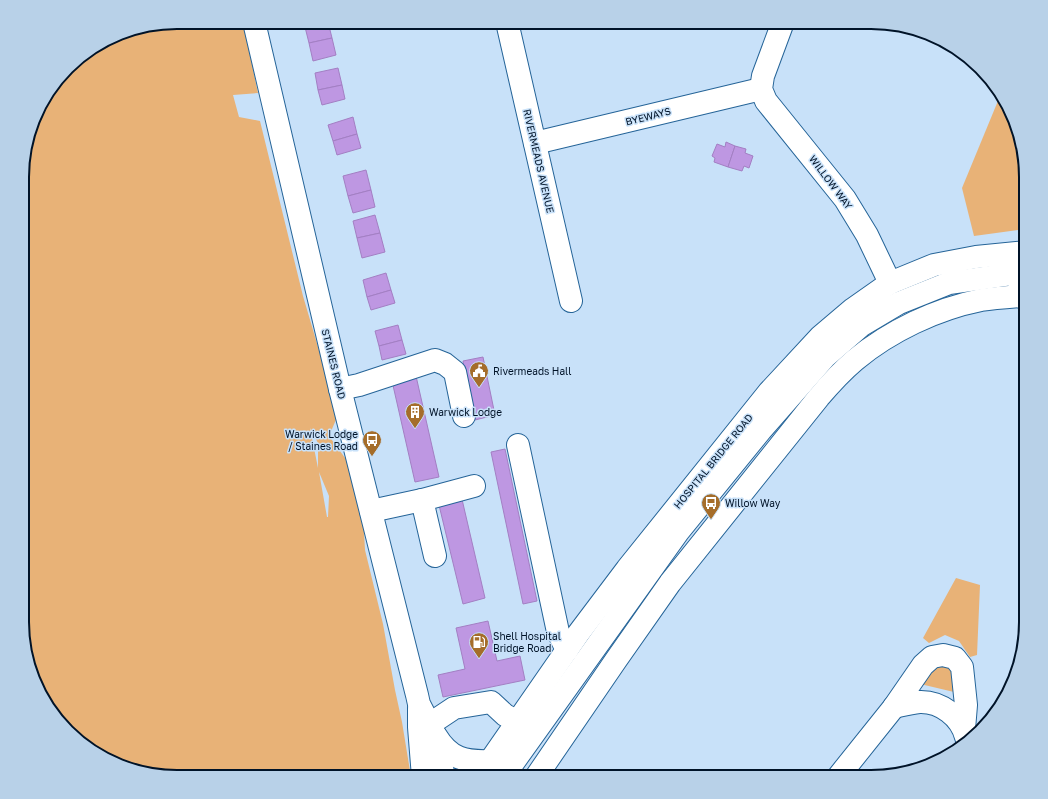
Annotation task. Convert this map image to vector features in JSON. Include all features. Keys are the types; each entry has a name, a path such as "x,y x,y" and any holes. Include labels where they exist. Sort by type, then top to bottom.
{"main road":[{"name":"STAINES ROAD","path":"256,29 340,389 372,511 419,704 432,730 442,770"},
{"name":"RIVERMEADS AVENUE","path":"508,29 571,301"},
{"path":"761,88 763,76 780,29"},
{"name":"BYEWAYS","path":"535,144 761,88"},
{"name":"WILLOW WAY","path":"761,88 766,101 845,199 867,235 899,303"},
{"name":"HOSPITAL BRIDGE ROAD","path":"492,770 518,722 572,642 631,563 769,392 820,337 853,309 890,283 934,265 976,257 1019,262"},
{"name":"HOSPITAL BRIDGE ROAD","path":"492,770 596,646 678,532 761,430 825,357 862,325 899,303 949,283 1019,263"},
{"path":"541,770 670,583 819,397 838,376 855,360 874,346 893,334 930,316 968,303 1019,296"},
{"path":"340,389 359,386 436,360 445,364 455,372 464,416"},
{"path":"518,445 558,632 572,642 596,646 616,660"},
{"path":"372,511 422,500 474,486"},
{"path":"422,500 435,556"},
{"path":"844,770 894,707 923,665 932,658 943,655 955,658 962,667 966,705 965,735"},
{"path":"489,770 473,761 456,757 448,752 441,745 432,730 454,708 491,702 505,715 518,722"},
{"path":"894,707 921,702 936,704 951,712 965,735"},
{"name":"STAINES ROAD","path":"419,704 422,770"}],"shaded area":[{"path":"168,29 244,29 258,93 233,95 239,117 260,121 303,296 338,415 329,436 348,462 363,515 365,550 383,624 410,770 158,769 120,759 95,745 79,733 72,727 54,704 40,679 34,660 29,631 30,158 40,120 54,95 66,79 72,72 95,54 120,40 139,34","holes":["310,428 318,443 318,468","319,472 329,496 327,517"]},
{"path":"998,101 1008,120 1018,158 1019,230 974,236 962,188"},
{"path":"956,578 980,585 977,655 970,657 959,641 945,635 929,643 923,638"},
{"path":"936,662 947,665 955,672 954,692 916,683"}],"building":[{"path":"306,29 330,29 332,38 309,43"},
{"path":"332,38 336,55 313,61 309,43"},
{"path":"338,68 342,85 318,90 315,73"},
{"path":"342,85 345,99 322,105 318,90"},
{"path":"353,117 357,134 333,141 328,125"},
{"path":"357,134 361,148 337,155 333,141"},
{"path":"726,142 735,146 728,167 714,162 715,158 712,156 717,144 725,147"},
{"path":"735,146 746,149 745,153 753,156 749,168 744,166 742,171 728,167"},
{"path":"366,170 371,190 348,196 343,176"},
{"path":"371,190 375,207 353,213 348,196"},
{"path":"375,215 380,233 357,238 353,221"},
{"path":"380,233 385,252 362,258 357,238"},
{"path":"386,273 391,290 367,297 363,280"},
{"path":"391,290 395,303 371,310 367,297"},
{"path":"398,325 402,340 379,346 375,331"},
{"path":"402,340 406,354 382,360 379,346"},
{"name":"Rivermeads Hall","path":"483,357 495,415 475,420 463,361"},
{"name":"Warwick Lodge","path":"416,376 439,477 415,482 392,381"},
{"path":"505,449 537,601 523,604 491,452"},
{"path":"461,495 485,598 463,604 438,501"},
{"name":"Shell Hospital Bridge Road","path":"488,621 497,661 520,656 525,680 443,697 438,675 465,669 456,628"}],"place":[{"name":"Rivermeads Hall","path":"479,388"},
{"name":"Warwick Lodge","path":"415,429"},
{"name":"Warwick Lodge / Staines Road","path":"372,457"},
{"name":"Willow Way","path":"711,520"},
{"name":"Shell Hospital Bridge Road","path":"479,659"}]}
